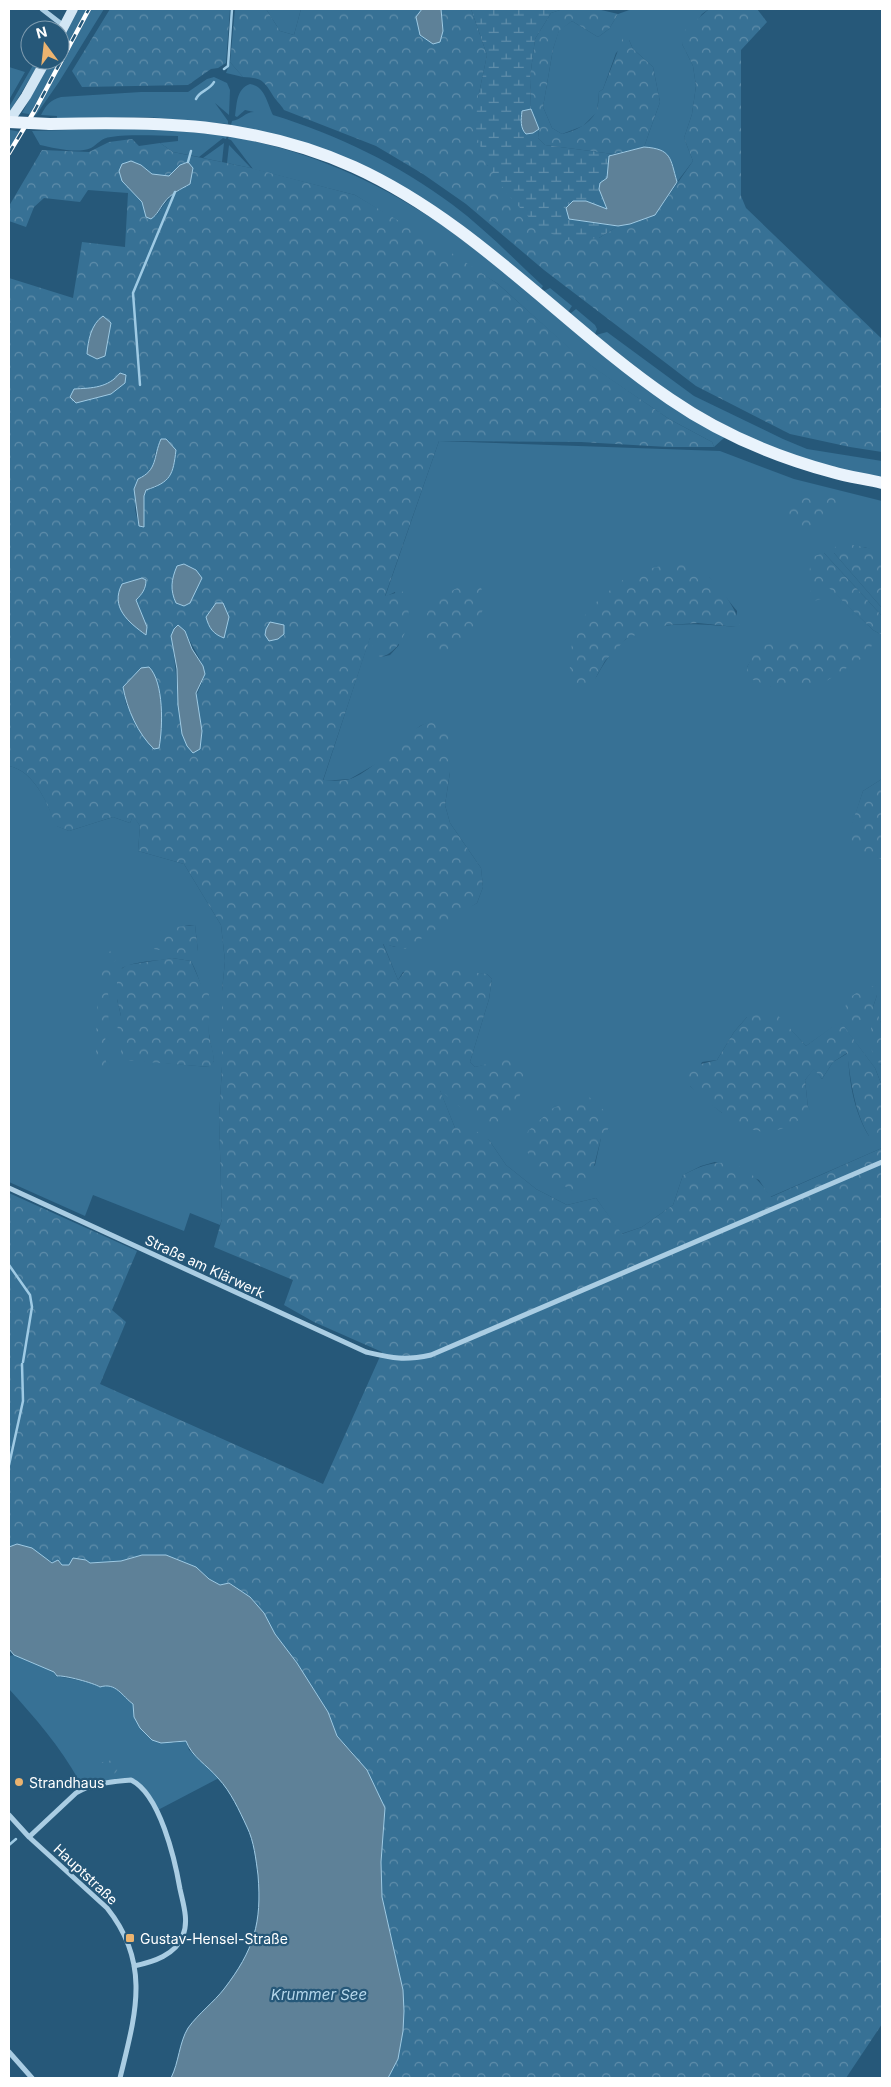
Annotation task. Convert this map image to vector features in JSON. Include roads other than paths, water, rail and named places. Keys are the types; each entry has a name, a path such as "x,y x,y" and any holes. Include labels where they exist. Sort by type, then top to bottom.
{"main road":[{"path":"9,122 40,70"},
{"path":"9,122 50,124 140,122 209,126 266,137 313,151 352,166 436,213 491,254 574,324 670,400 726,432 788,458 832,473 882,482"}],"street":[{"path":"42,9 52,20"},
{"name":"Straße am Klärwerk","path":"9,1188 366,1352 395,1359 411,1359 431,1354 882,1162"},
{"path":"29,1837 83,1788 131,1780 143,1790 164,1826 170,1842 185,1911 186,1924 184,1934 170,1952 148,1963 134,1966"},
{"name":"Hauptstraße","path":"9,1815 29,1837 107,1908 120,1927 134,1966 137,1981 137,2002 120,2078"},
{"path":"9,2052 32,2078"}],"water":[{"path":"422,9 441,9 443,31 440,42 433,44 420,35 416,17"},
{"path":"531,109 539,129 533,133 526,134 521,121 522,111"},
{"path":"644,147 660,150 668,156 677,182 655,215 630,224 618,226 569,219 566,208 573,201 586,201 607,209 599,189 600,183 607,178 609,156"},
{"path":"131,161 141,165 152,174 169,176 180,165 188,162 193,168 190,184 169,197 151,219 146,217 142,202 122,181 119,171 122,164"},
{"path":"103,316 111,323 105,356 97,359 87,354 87,349 93,328"},
{"path":"120,373 126,375 125,383 111,394 76,403 70,397 74,389 105,384"},
{"path":"161,439 166,439 176,450 174,466 166,480 146,490 144,496 144,527 139,526 134,489 138,479 152,467"},
{"path":"184,564 196,570 202,578 190,603 184,606 176,603 172,585 177,566"},
{"path":"142,578 146,580 145,586 136,600 147,627 146,635 127,619 118,600 122,584"},
{"path":"216,603 223,603 229,617 224,638 212,630 206,617"},
{"path":"270,622 284,625 284,634 278,639 269,641 265,635"},
{"path":"178,625 185,631 192,649 203,666 205,674 196,693 202,731 200,749 193,753 187,746 182,734 178,705 177,669 171,636"},
{"path":"149,667 157,683 161,705 159,748 154,749 134,721 123,687 141,668"},
{"name":"Krummer See","path":"17,1544 32,1548 52,1563 58,1560 62,1565 69,1565 73,1558 86,1560 90,1563 121,1561 142,1555 166,1555 196,1567 209,1579 220,1585 229,1583 250,1597 264,1613 275,1634 297,1663 328,1712 337,1736 367,1770 385,1808 381,1862 382,1897 403,1990 404,2011 398,2059 388,2078 171,2078 188,2028 220,1994 234,1975 243,1961 254,1935 259,1908 259,1892 258,1875 251,1838 238,1808 223,1783 196,1756 186,1741 161,1743 152,1740 140,1728 134,1717 133,1704 115,1688 110,1686 100,1687 92,1683 57,1676 54,1672 14,1655 9,1649 9,1547"}],"waterway":[{"path":"224,69 228,66 232,9"},
{"path":"196,99 214,82"},
{"path":"188,162 191,151"},
{"path":"140,385 133,293 175,192"},
{"path":"9,1265 30,1295 32,1307 23,1362"},
{"path":"9,1465 23,1401 22,1364"},
{"path":"9,1845 16,1839"}],"railway":[{"path":"9,153 35,110 89,9"}],"place":[{"name":"Strandhaus","path":"19,1782"},
{"name":"Gustav-Hensel-Straße","path":"130,1938"}]}
